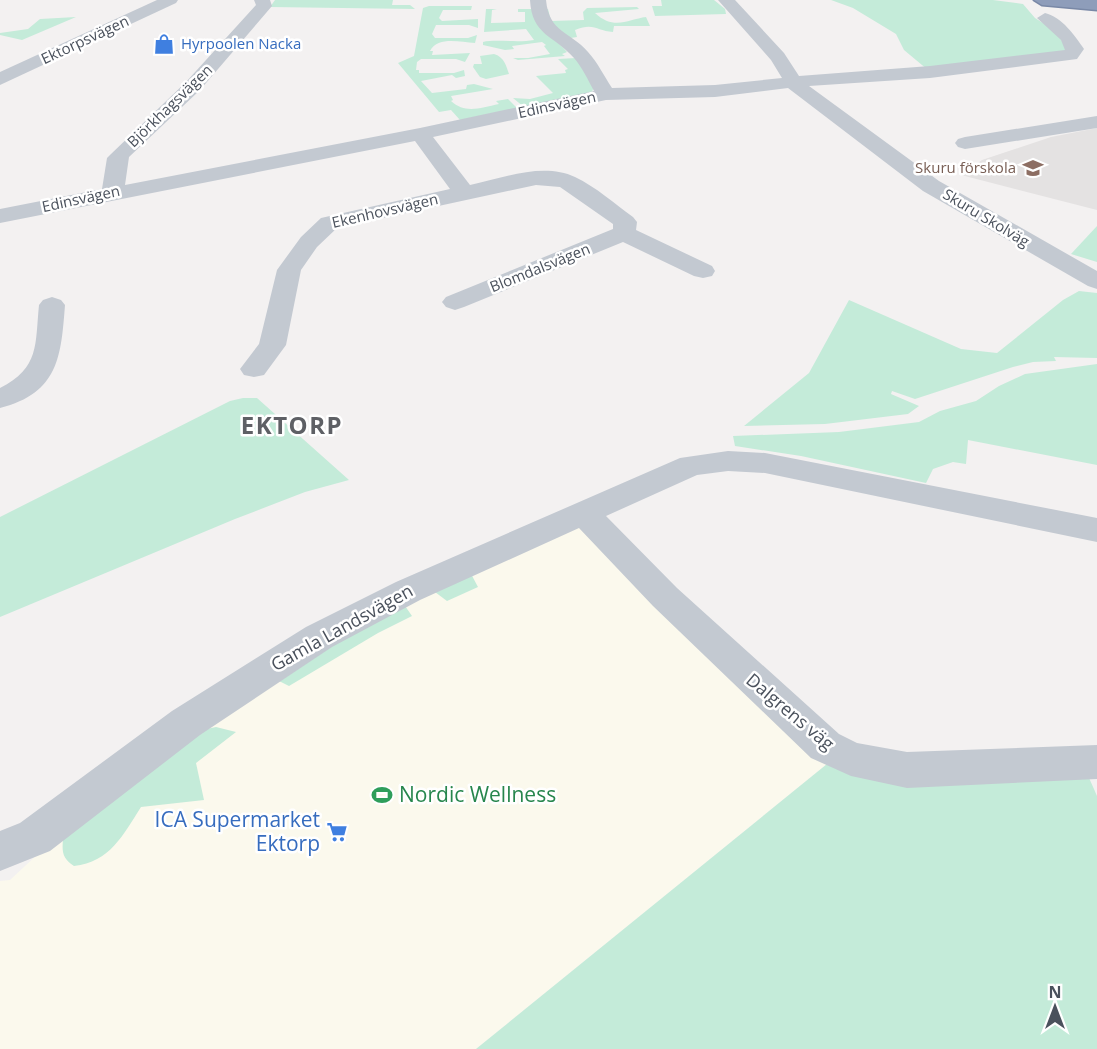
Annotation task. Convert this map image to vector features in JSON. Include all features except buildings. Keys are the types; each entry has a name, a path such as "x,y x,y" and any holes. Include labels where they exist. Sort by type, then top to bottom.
{"highway":[{"path":"1044,9 1074,3 1097,5"}],"street":[{"name":"Ektorpsvägen","path":"0,79 170,0"},
{"name":"Björkhagsvägen","path":"113,193 118,159 122,153 219,58 264,6 262,0"},
{"path":"538,0 538,15 543,24 582,55 606,94"},
{"path":"726,0 778,57 792,82"},
{"name":"Edinsvägen","path":"0,216 420,134 606,94 715,91 792,82 930,72 1071,55 1075,49 1044,9"},
{"name":"Skuru Skolväg","path":"792,82 931,186 1097,282"},
{"path":"965,143 1097,122"},
{"name":"Ekenhovsvägen","path":"254,369 272,345 289,270 324,226 345,219 464,193 420,134"},
{"path":"464,193 536,178 562,180 625,222 624,233 703,271"},
{"name":"Blomdalsvägen","path":"455,302 624,233"},
{"path":"0,399 27,385 45,365 52,305"},
{"name":"Gamla Landsvägen","path":"11,847 35,837 186,723 319,637 408,591 691,465 728,461 765,463 1097,530"},
{"name":"Dalgrens väg","path":"583,512 665,597 825,746 851,759 908,770 1097,762"}],"shaded area":[{"name":"Skuru förskola","path":"1097,128 1097,210 961,175 982,160 1051,137"},
{"path":"580,520 827,764 476,1049 0,1049 0,881 10,880 67,827 321,645"}],"green space":[{"path":"275,0 393,0 392,5 410,5 415,9 270,7"},
{"path":"661,0 714,0 725,9 726,14 655,16 652,6 662,6"},
{"path":"831,0 993,0 1023,4 1035,18 1051,28 1070,50 928,70 904,50 896,34 853,8"},
{"path":"472,6 471,10 443,10 439,18 442,21 478,19 478,28 469,25 436,25 432,34 435,38 468,38 477,35 475,43 456,41 438,43 430,51 433,51 432,55 470,53 465,62 456,59 421,59 417,62 416,70 419,70 419,73 454,73 464,70 465,76 456,78 452,75 421,81 432,93 466,89 467,85 474,84 493,89 451,96 453,100 451,101 462,108 479,108 499,104 496,101 508,99 517,108 460,120 451,110 439,112 398,63 414,56 423,8"},
{"path":"637,7 639,9 595,13 615,23 646,17 650,26 614,26 613,32 587,27 575,30 577,37 564,39 547,19 543,9 548,9 551,21 584,20 583,12 587,8"},
{"path":"486,9 497,9 492,10 491,23 525,22 525,12 518,12 518,9 533,9 538,24 562,46 567,52 562,54 565,56 518,60 513,58 550,54 542,42 512,46 514,49 505,50 483,45 483,42 488,41 534,40 526,29 484,32"},
{"path":"76,17 22,40 0,35 0,33 28,29 40,19"},
{"path":"494,54 502,59 509,74 486,79 480,77 473,67 474,64 482,64 480,56"},
{"path":"576,58 594,87 591,94 524,107 513,98 530,99 553,93 536,76 566,73 565,70 568,69 558,59"},
{"path":"1097,226 1097,262 1071,254"},
{"path":"1079,291 1097,293 1097,358 1054,357 1056,361 1033,362 1013,367 915,399 892,391 891,394 919,406 908,414 825,424 744,426 809,373 849,300 961,349 997,353 1063,300"},
{"path":"1097,364 1097,465 968,440 966,464 953,462 933,469 926,483 801,456 735,446 733,436 839,432 919,422 940,411 976,401 999,386 1025,374"},
{"path":"257,398 349,480 305,492 235,519 0,617 0,517 230,401"},
{"path":"470,572 478,587 447,601 431,589"},
{"path":"403,603 412,616 378,633 289,686 279,681 281,674"},
{"path":"216,727 236,732 196,763 204,800 141,807 121,837 106,853 97,859 74,866 67,860 63,851 63,839 202,730"},
{"path":"827,764 1086,771 1097,796 1097,1049 476,1049"}],"place":[{"name":"Hyrpoolen Nacka","path":"164,44"},
{"name":"Skuru förskola","path":"1033,168"},
{"name":"Nordic Wellness","path":"382,795"},
{"name":"ICA Supermarket Ektorp","path":"337,832"}],"district":[{"name":"EKTORP","path":"292,426"}]}
